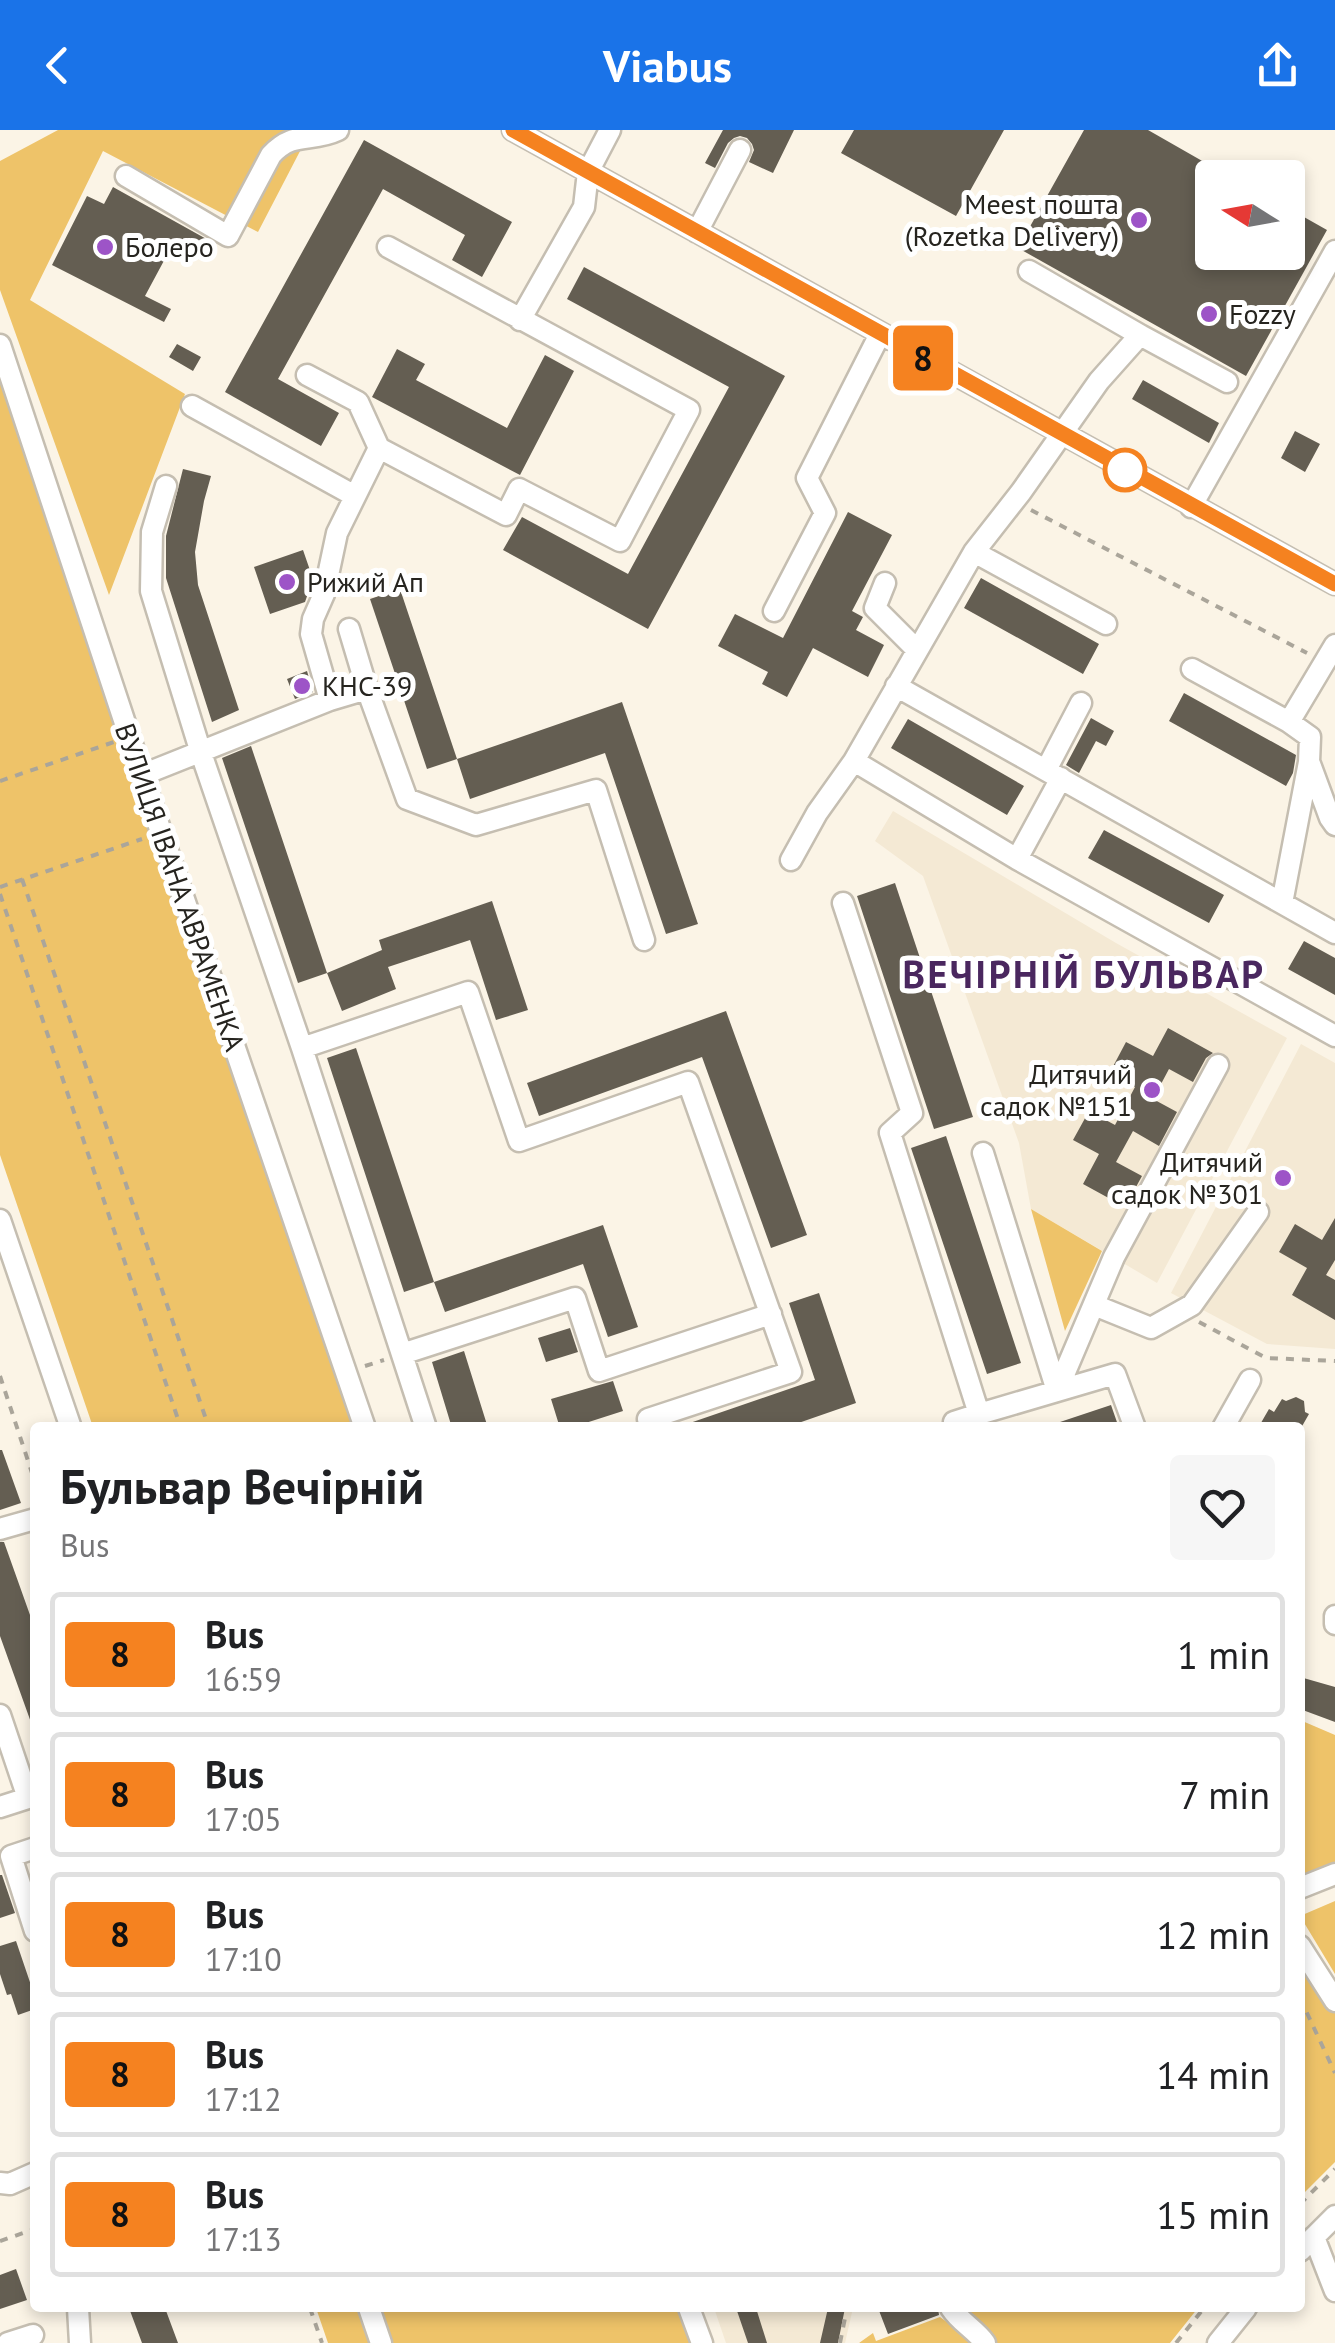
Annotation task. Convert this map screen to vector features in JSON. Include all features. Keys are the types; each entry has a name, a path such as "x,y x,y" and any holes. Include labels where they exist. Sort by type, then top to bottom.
{"street":[{"path":"126,176 228,236 278,146 286,140 338,130"},
{"path":"513,130 1335,584"},
{"path":"520,320 584,208 588,172 610,130"},
{"path":"696,232 740,150"},
{"path":"307,375 358,402 379,448 506,515 519,489 620,541 689,410 388,247"},
{"path":"1192,506 1335,252"},
{"path":"1029,271 1227,382"},
{"path":"774,611 826,513 807,478 880,334"},
{"path":"791,860 817,813 854,761 974,552 1099,382 1140,335"},
{"name":"ВУЛИЦЯ ІВАНА АВРАМЕНКА","path":"0,345 363,1422"},
{"path":"192,406 355,496"},
{"path":"330,700 311,634 313,619 324,594 337,533 379,448"},
{"path":"166,486 152,532 151,591 201,753 424,1422"},
{"path":"974,552 1106,624"},
{"path":"885,583 875,608 917,650"},
{"path":"350,629 406,799 476,826 596,790 644,940"},
{"path":"1289,722 1330,654"},
{"path":"1192,669 1310,737 1309,762 1282,903"},
{"path":"896,686 1335,933"},
{"path":"142,775 368,688"},
{"path":"1018,859 1081,703"},
{"path":"854,761 1018,859 1335,1036"},
{"path":"1309,762 1335,826"},
{"path":"843,903 912,1113 890,1133 979,1414"},
{"path":"302,1048 468,992 519,1142 688,1082 791,1372 648,1419"},
{"path":"1057,1391 1114,1258 1218,1064"},
{"path":"983,1153 1057,1391"},
{"path":"1094,1305 1152,1328 1192,1304 1258,1212"},
{"path":"0,1220 69,1422"},
{"path":"402,1354 575,1298 599,1371 771,1314"},
{"path":"959,1422 1115,1374 1133,1422"},
{"path":"1226,1422 1250,1380"},
{"path":"0,1529 30,1520"},
{"path":"1335,1616 1335,1624"},
{"path":"0,1715 28,1798 0,1807"},
{"path":"30,1850 11,1856 30,1916"},
{"path":"1305,1886 1335,1874"},
{"path":"1305,1954 1335,2001"},
{"path":"0,2183 10,2184 30,2175"},
{"path":"1335,2216 1307,2244 1335,2291"},
{"path":"78,2312 80,2343"},
{"path":"375,2312 381,2343"},
{"path":"690,2312 702,2343"},
{"path":"954,2312 984,2343"},
{"path":"1218,2343 1243,2312"},
{"path":"8,2343 33,2334"}],"path":[{"path":"1014,501 1330,654"},
{"path":"0,781 129,737"},
{"path":"0,886 161,832"},
{"path":"22,879 207,1422"},
{"path":"0,894 179,1422"},
{"path":"1179,1312 1266,1358 1335,1361"},
{"path":"346,1372 402,1354"},
{"path":"0,1376 30,1467"},
{"path":"1305,2009 1335,2073"},
{"path":"1305,2199 1335,2169"},
{"path":"0,2241 30,2230"},
{"path":"311,2312 322,2343"},
{"path":"840,2343 846,2312"},
{"path":"1176,2343 1201,2312"}],"shaded area":[{"path":"58,130 311,130 258,232 103,151 30,300 185,394 109,595 0,290 0,161"},
{"path":"0,371 355,1422 91,1422 0,1155"},
{"name":"Дитячий садок №151","path":"893,811 1116,943 1287,1038 1157,1283 1031,1209 1019,1143 923,876 875,841"},
{"name":"Дитячий садок №301","path":"1301,1044 1335,1063 1335,1349 1267,1344 1171,1293"},
{"path":"1031,1209 1102,1251 1065,1331"},
{"path":"1305,1722 1335,1735 1335,1864 1305,1876"},
{"path":"1335,1901 1335,1974 1305,1924 1305,1914"},
{"path":"1305,1962 1335,2011 1335,2162 1305,2192"},
{"path":"317,2312 359,2312 369,2343 328,2343"},
{"path":"370,2312 690,2312 702,2343 381,2343"},
{"path":"715,2312 852,2312 845,2343 726,2343"},
{"path":"1195,2312 1170,2343 992,2343 967,2313"},
{"path":"940,2317 976,2343 859,2343 873,2333 876,2341"}],"building":[{"path":"723,130 794,130 773,173 749,162 752,144 740,136 728,143 715,168 705,163"},
{"path":"854,130 1004,130 956,216 841,153"},
{"name":"Fozzy","path":"1084,130 1148,130 1200,160 1195,160 1195,270 1305,270 1246,376 1018,248"},
{"path":"364,140 512,222 482,277 452,260 465,235 383,189 278,379 339,413 321,446 225,392"},
{"name":"Болеро","path":"113,187 210,241 202,257 174,242 145,296 171,309 164,322 52,265 87,196 104,204"},
{"name":"Fozzy","path":"1305,218 1327,230 1305,270"},
{"path":"584,267 785,376 648,629 503,550 522,517 628,574 729,387 567,299"},
{"path":"177,344 201,357 193,371 169,357"},
{"path":"397,349 425,364 416,380 507,428 545,355 574,371 520,475 372,397"},
{"path":"1143,380 1219,423 1209,443 1132,399"},
{"path":"1295,431 1320,444 1305,472 1281,458"},
{"path":"183,469 211,476 195,552 198,585 239,710 212,722 166,578 166,536"},
{"path":"848,512 892,535 852,611 863,617 856,630 884,645 868,677 813,648 787,697 762,684 768,672 718,646 735,614 783,638"},
{"name":"Рижий Ап","path":"303,550 313,579 305,602 270,614 254,567"},
{"path":"981,578 1099,644 1083,674 964,608"},
{"path":"400,589 457,759 427,769 370,599"},
{"name":"КНС-39","path":"307,671 313,692 295,699 287,679"},
{"path":"1184,693 1296,755 1286,786 1169,721"},
{"path":"622,702 698,924 666,934 605,753 470,799 457,759"},
{"path":"1091,718 1114,731 1106,746 1096,741 1079,773 1066,765"},
{"path":"908,719 1024,786 1007,815 891,748"},
{"path":"251,746 327,973 298,983 222,758"},
{"path":"1104,830 1224,895 1209,923 1088,858"},
{"path":"895,883 973,1117 934,1129 857,896"},
{"path":"492,901 528,1010 496,1020 470,940 388,967 396,989 342,1011 327,973 382,950 379,940"},
{"path":"1304,941 1335,958 1335,995 1288,969"},
{"path":"726,1011 807,1235 771,1248 702,1057 539,1116 527,1083"},
{"path":"1168,1028 1213,1053 1193,1082 1169,1069 1153,1099 1177,1112 1159,1146 1133,1131 1116,1162 1142,1176 1125,1207 1083,1184 1099,1154 1073,1140 1089,1111 1115,1125 1135,1087 1109,1074 1126,1042 1153,1056"},
{"path":"356,1048 434,1282 404,1292 327,1058"},
{"path":"946,1136 1021,1363 987,1374 911,1148"},
{"path":"1335,1218 1335,1260 1326,1275 1335,1280 1335,1320 1292,1295 1307,1268 1279,1252 1295,1224 1322,1240"},
{"path":"603,1225 638,1327 608,1337 583,1264 445,1312 434,1282"},
{"path":"819,1293 856,1403 801,1422 693,1422 815,1380 789,1303"},
{"path":"570,1328 578,1352 546,1362 538,1338"},
{"path":"464,1351 486,1422 450,1422 432,1362"},
{"path":"613,1381 623,1411 589,1422 558,1422 551,1399"},
{"path":"1296,1397 1304,1401 1305,1412 1309,1414 1304,1422 1261,1422 1269,1409 1274,1412 1282,1399"},
{"path":"1111,1405 1117,1422 1060,1422"},
{"path":"0,1450 21,1503 0,1510"},
{"path":"0,1542 4,1542 30,1615 30,1720 0,1636"},
{"path":"1305,1678 1335,1687 1335,1722 1305,1711"},
{"path":"0,1875 15,1913 0,1918"},
{"path":"16,1941 30,1982 30,2011 18,2015 11,1994 7,1995 0,1974 0,1946"},
{"path":"16,2269 27,2300 0,2309 0,2275"},
{"path":"130,2312 166,2312 178,2343 142,2343"},
{"path":"737,2312 757,2312 767,2343 748,2343"},
{"path":"827,2312 844,2312 838,2343 820,2343"},
{"path":"880,2312 939,2312 939,2315 888,2334"}],"bus line":[{"name":"8","path":"513,130 1335,584"}],"place":[{"name":"Meest пошта (Rozetka Delivery)","path":"1139,220"},
{"name":"Болеро","path":"105,247"},
{"name":"Fozzy","path":"1209,314"},
{"name":"Рижий Ап","path":"287,582"},
{"name":"КНС-39","path":"302,686"},
{"name":"Дитячий садок №151","path":"1152,1090"},
{"name":"Дитячий садок №301","path":"1283,1178"}],"district":[{"name":"ВЕЧІРНІЙ БУЛЬВАР","path":"1084,975"}]}
